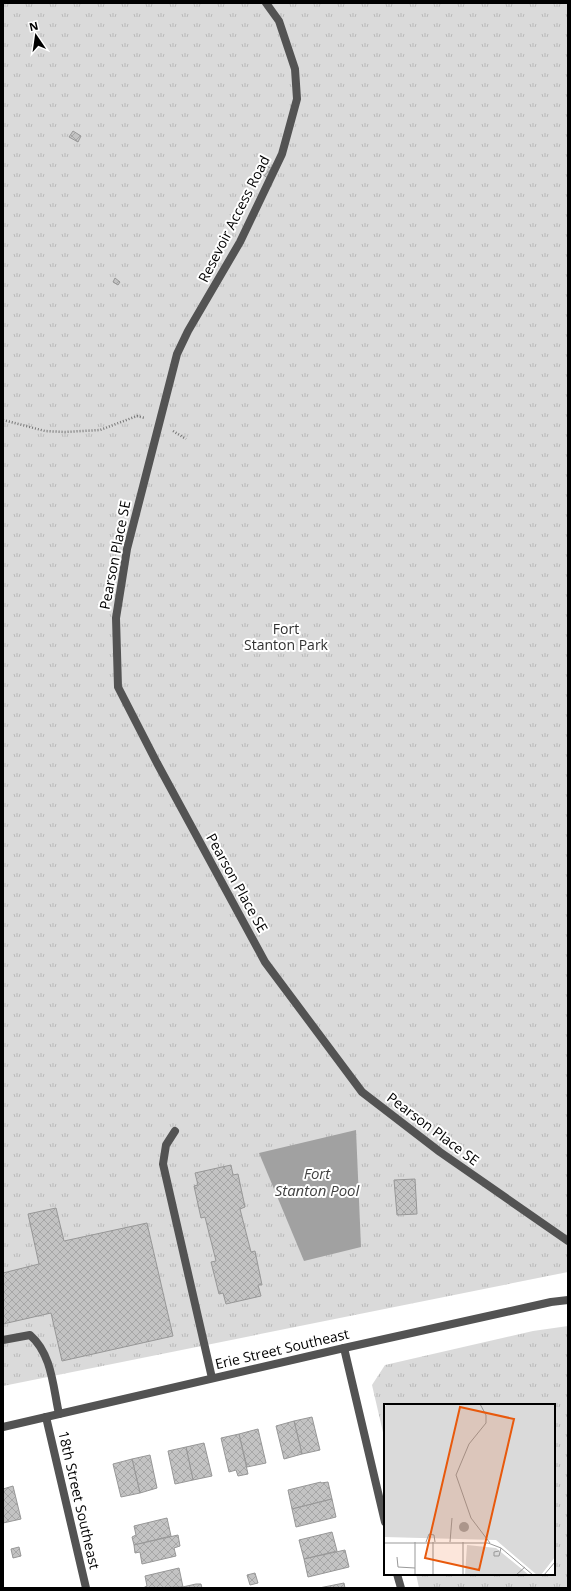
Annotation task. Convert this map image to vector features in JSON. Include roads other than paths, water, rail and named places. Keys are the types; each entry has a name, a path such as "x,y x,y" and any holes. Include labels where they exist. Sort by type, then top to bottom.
{"street":[{"name":"Resevoir Access Road","path":"159,422 177,354 188,331 240,242 282,154 297,99 295,69 279,21 266,3"},
{"name":"Pearson Place SE","path":"159,422 126,549 116,618 118,687 157,763 265,962 362,1092 440,1152 568,1241"},
{"path":"175,1131 166,1145 163,1164 212,1378"},
{"name":"Erie Street Southeast","path":"3,1427 344,1348 551,1302 568,1300"},
{"path":"3,1340 30,1335 37,1341 46,1355 59,1414"},
{"path":"344,1348 384,1518"},
{"name":"18th Street Southeast","path":"46,1417 86,1588"},
{"path":"397,1575 401,1588"}],"water":[{"name":"Fort Stanton Pool","path":"356,1130 361,1247 304,1261 259,1153"}],"park label":[{"name":"Fort Stanton Park","path":"286,638"}]}
